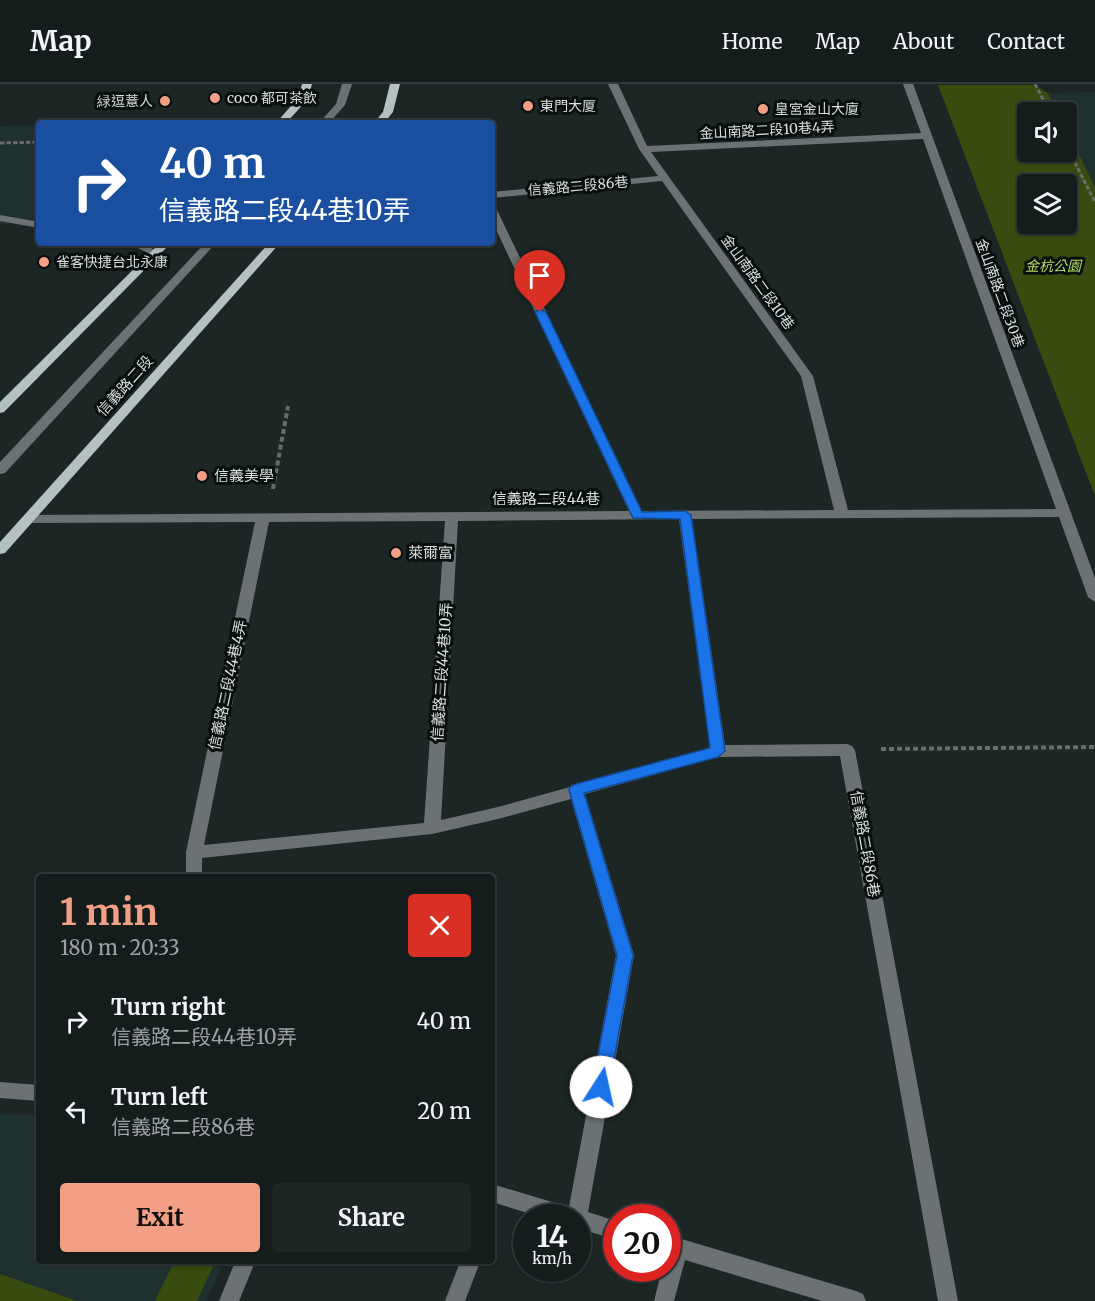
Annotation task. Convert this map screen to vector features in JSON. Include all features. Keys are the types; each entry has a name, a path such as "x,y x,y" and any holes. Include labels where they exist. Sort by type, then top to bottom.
{"main road":[{"path":"284,120 303,99 307,84"},
{"path":"381,120 388,112 395,84"},
{"path":"0,409 163,246"},
{"name":"信義路二段","path":"0,550 272,246"}],"street":[{"path":"327,120 340,105 348,84"},
{"name":"金山南路二段10巷","path":"613,84 644,149 807,376 842,514"},
{"name":"金山南路二段30巷","path":"908,84 1095,597"},
{"name":"金山南路二段10巷4弄","path":"644,149 927,136"},
{"name":"信義路二段86巷","path":"495,195 665,178"},
{"path":"495,216 637,515"},
{"path":"0,218 36,224"},
{"path":"140,246 156,254"},
{"path":"0,470 208,246"},
{"name":"信義路二段44巷","path":"28,519 1064,513"},
{"path":"685,515 718,751"},
{"name":"信義路二段44巷10弄","path":"432,828 452,516"},
{"name":"信義路二段44巷4弄","path":"194,852 263,517"},
{"path":"194,874 194,852 432,828 498,813 718,751 848,750"},
{"name":"信義路二段86巷","path":"848,750 948,1301"},
{"path":"576,790 625,955 579,1204"},
{"path":"0,1090 36,1093"},
{"path":"495,1197 523,1204"},
{"path":"681,1249 856,1301"},
{"path":"229,1301 244,1264"},
{"path":"455,1301 469,1264"},
{"path":"664,1301 667,1282"}],"path":[{"path":"1035,84 1045,102"},
{"path":"0,143 36,142"},
{"path":"1074,162 1095,202"},
{"path":"263,517 272,496 288,406"},
{"path":"848,750 1095,747"}],"shaded area":[{"path":"1095,92 1095,187 1077,150 1077,102 1052,102 1048,93"},
{"path":"36,125 36,225 0,224 0,126"},
{"path":"0,1114 36,1115 36,1264 223,1264 206,1301 0,1301"}],"green space":[{"name":"金杭公園","path":"938,85 1034,85 1048,93 1052,102 1017,102 1017,162 1077,162 1077,150 1095,187 1095,496"},
{"path":"173,1264 214,1264 197,1301 155,1301"},
{"path":"0,1274 77,1301 0,1301"}],"place":[{"name":"coco 都可茶飲","path":"215,98"},
{"name":"緑逗薏人","path":"165,101"},
{"name":"東門大厦","path":"528,106"},
{"name":"皇宮金山大廈","path":"763,109"},
{"name":"雀客快捷台北永康","path":"44,262"},
{"name":"信義美學","path":"202,476"},
{"name":"萊爾富","path":"396,553"}],"route":[{"path":"540,312 637,515 685,515 718,751 576,790 625,955 601,1087"}]}
